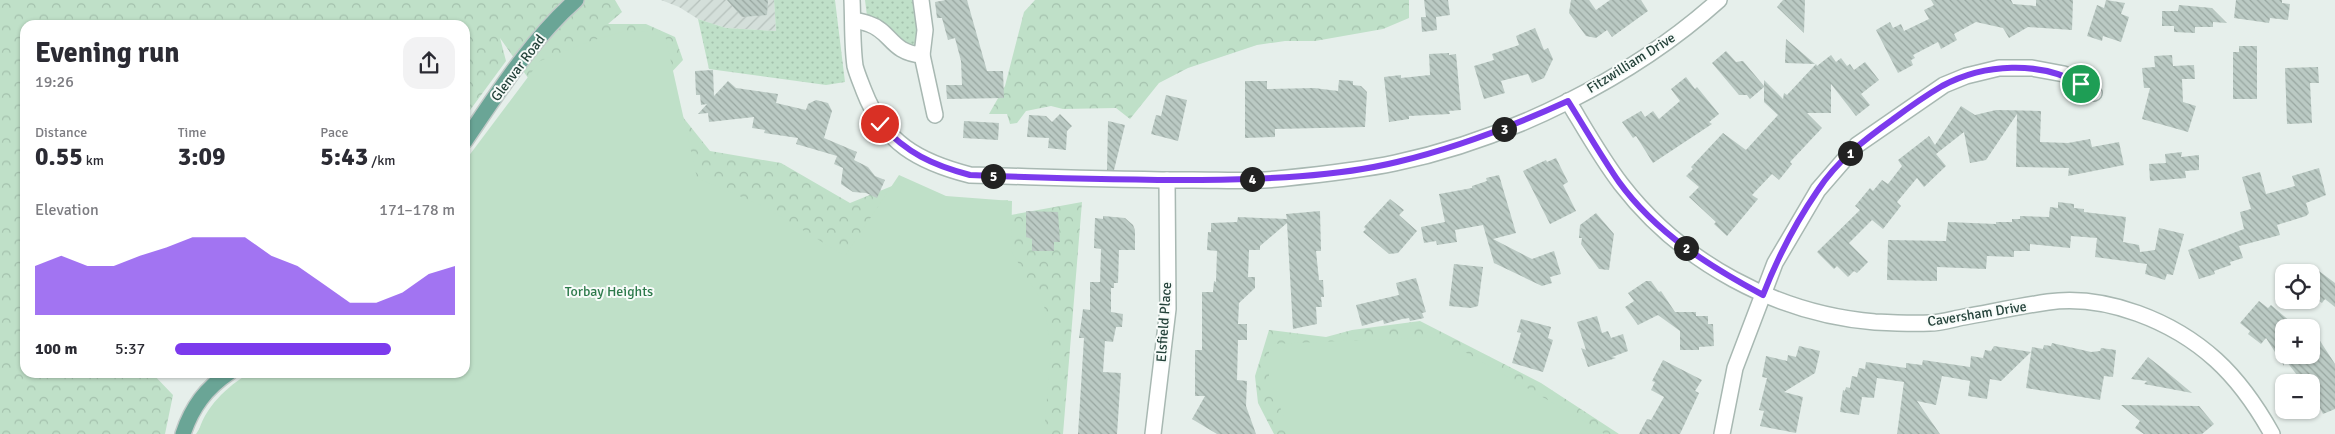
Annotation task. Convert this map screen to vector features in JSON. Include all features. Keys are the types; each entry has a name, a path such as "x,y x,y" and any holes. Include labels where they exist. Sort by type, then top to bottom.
{"main road":[{"name":"Glenvar Road","path":"470,134 521,60 558,16 576,0"},
{"path":"182,434 189,416 201,398 222,378"}],"street":[{"name":"Fitzwilliam Drive","path":"852,0 855,67 870,104 880,124 896,141 916,155 943,168 970,175 1167,180 1275,179 1396,162 1458,145 1517,124 1568,101 1626,68 1695,21 1719,0"},
{"path":"920,0 925,30 922,55 935,115"},
{"path":"853,20 870,24 897,48 914,55 922,55"},
{"path":"1722,434 1735,368 1775,263 1818,190 1857,145 1944,85 1966,76 1999,68 2032,68 2064,74 2094,93"},
{"name":"Caversham Drive","path":"1568,101 1620,183 1650,217 1676,241 1706,262 1763,295 1798,308 1874,322 1931,324 2050,302 2073,301 2120,308 2177,331 2199,346 2217,361 2240,386 2260,412 2272,434"},
{"name":"Elsfield Place","path":"1153,434 1168,309 1167,180"}],"shaded area":[{"path":"661,0 774,0 776,31 726,28 698,19 679,7"}],"green space":[{"name":"Torbay Heights","path":"0,0 615,0 622,12 608,24 646,24 675,37 683,60 669,75 670,101 710,151 781,163 850,203 897,184 975,204 1008,200 1005,216 1082,202 1063,434 196,434 215,404 418,378 470,378 470,355 545,102 500,38 506,61 470,110 470,20 20,20 20,378 157,378 173,395 165,434 0,434"},
{"path":"774,0 835,0 845,82 826,85 709,69 698,19 726,28 776,31"},
{"path":"865,0 916,0 919,47 905,46 867,16"},
{"path":"1035,0 1409,0 1409,18 1383,29 1315,41 1285,41 1257,45 1188,68 1159,83 1130,119 1116,108 1063,109 1051,106 1026,111 1017,123 1010,124 1007,114 989,114 1005,86 1024,12"},
{"name":"Torbay Heights","path":"653,31 665,35 697,178 765,207 845,256 899,175 946,196 1012,201 1011,251 1044,305 1051,350 1044,434 198,434 205,415 211,407 225,391 241,378 470,378 470,154 540,61 594,40 622,32"},
{"path":"1420,321 1541,383 1619,434 1274,434 1258,403 1255,376 1269,330 1326,337 1352,330"},
{"path":"1439,337 1604,434 1290,434 1269,377 1269,344"}],"building":[{"path":"727,0 768,0 767,15 742,17"},
{"path":"967,0 987,71 1003,71 1004,98 947,99 946,85 962,85 961,61 955,38 948,40 942,18 937,18 935,2"},
{"path":"1424,0 1448,0 1450,15 1436,17 1437,30 1422,32 1421,17 1426,17"},
{"path":"1571,0 1589,0 1596,10 1610,0 1641,0 1648,11 1612,37 1607,30 1596,38 1586,36 1569,13"},
{"path":"1783,0 1805,0 1804,33 1777,7"},
{"path":"1931,0 2011,0 2013,4 2036,6 2036,0 2073,0 2072,30 2028,27 2009,38 2003,28 1976,22 1954,34 1957,40 1941,49 1938,42 1913,55 1915,58 1911,60 1913,65 1898,73 1876,30 1890,22 1893,28 1901,24 1904,31 1929,19 1924,10 1934,5"},
{"path":"2106,0 2125,3 2121,14 2129,17 2121,42 2103,36 2102,41 2087,36 2097,5 2104,8"},
{"path":"2236,0 2282,0 2282,3 2290,4 2288,20 2270,18 2269,23 2234,18"},
{"path":"2179,5 2212,8 2227,23 2213,22 2213,27 2195,27 2195,33 2174,32 2174,26 2162,26 2162,11 2178,11"},
{"path":"1535,28 1544,50 1548,48 1553,59 1544,78 1532,83 1528,74 1501,81 1505,93 1484,99 1474,66 1494,60 1492,54 1519,45 1516,36"},
{"path":"1786,39 1815,64 1785,63"},
{"path":"2239,46 2257,46 2257,99 2233,99 2233,52 2239,52"},
{"path":"1726,51 1736,62 1743,61 1764,86 1764,80 1783,99 1784,93 1787,95 1816,64 1817,66 1831,55 1836,62 1841,58 1847,66 1850,64 1854,70 1865,62 1879,80 1861,94 1870,105 1856,116 1831,84 1831,113 1807,113 1822,128 1790,162 1792,164 1779,180 1772,174 1752,195 1758,199 1727,236 1714,224 1716,222 1689,197 1699,187 1686,176 1693,169 1691,167 1723,133 1746,150 1778,115 1764,102 1764,87 1750,99 1747,95 1739,95 1712,63"},
{"path":"1449,53 1449,55 1456,54 1461,110 1449,111 1450,114 1409,116 1409,119 1389,122 1384,77 1401,75 1401,78 1430,75 1429,54"},
{"path":"2172,55 2173,66 2194,65 2195,79 2182,79 2183,102 2196,106 2188,132 2142,119 2150,88 2144,88 2142,68 2155,67 2154,56"},
{"path":"2318,67 2319,83 2310,83 2312,123 2287,124 2285,68"},
{"path":"713,70 714,96 728,81 736,88 778,94 776,103 806,110 808,104 816,100 828,103 832,111 824,138 857,152 854,160 868,167 875,176 885,180 877,198 866,193 853,192 841,184 843,168 834,164 837,156 796,144 798,138 764,133 765,130 752,128 754,117 709,122 708,113 698,114 707,104 701,105 700,95 696,95 695,71"},
{"path":"1686,77 1695,89 1697,87 1719,114 1709,122 1712,124 1653,163 1636,136 1633,138 1622,122 1641,111 1645,117 1653,111 1659,119 1680,101 1671,89"},
{"path":"1339,80 1353,81 1353,85 1361,86 1367,92 1365,127 1275,129 1275,137 1245,138 1245,81 1267,81 1267,89 1314,88 1338,91"},
{"path":"1166,95 1187,100 1178,141 1151,134 1156,115 1161,116"},
{"path":"1961,106 1975,115 1996,110 2041,111 2040,142 2068,143 2090,139 2092,147 2119,142 2124,165 2068,176 2069,168 2016,167 2017,114 1986,160 1970,163 1964,132 1936,154 1946,166 1924,187 1917,178 1897,202 1901,206 1883,229 1872,220 1849,243 1868,262 1857,273 1854,271 1848,277 1837,266 1834,269 1817,252 1860,210 1855,206 1870,188 1873,191 1882,180 1888,184 1902,166 1898,160 1929,136 1935,145"},
{"path":"1060,114 1072,126 1067,131 1066,150 1048,148 1049,138 1027,137 1029,115 1046,116 1052,122"},
{"path":"964,121 999,123 998,140 963,138"},
{"path":"1108,121 1125,125 1114,170 1107,170"},
{"path":"2182,152 2181,157 2199,155 2199,170 2185,171 2186,178 2150,181 2149,164 2166,163 2165,154"},
{"path":"1556,158 1568,182 1563,185 1576,211 1550,224 1523,171 1546,160 1547,162"},
{"path":"2319,168 2326,195 2306,203 2309,213 2306,216 2277,225 2280,235 2239,246 2243,258 2230,262 2231,265 2214,271 2215,274 2199,279 2188,250 2244,229 2240,212 2251,209 2242,177 2260,172 2266,194 2295,186 2292,176"},
{"path":"1499,175 1516,233 1493,239 1532,259 1554,251 1561,274 1550,277 1552,283 1542,286 1494,263 1483,225 1455,230 1457,242 1437,245 1436,241 1424,243 1421,227 1445,222 1439,194 1472,188 1472,186 1487,181 1486,178"},
{"path":"1390,199 1404,210 1399,215 1417,231 1398,253 1389,254 1363,232 1366,229 1364,227"},
{"path":"2058,202 2074,204 2074,208 2084,209 2084,212 2126,217 2123,242 2139,245 2140,252 2155,250 2159,228 2184,234 2173,275 2167,274 2165,280 2145,274 2147,264 2095,257 2097,238 2071,236 2070,248 2030,244 2030,251 2014,251 2014,257 1987,256 1986,269 1937,267 1937,281 1887,280 1888,240 1946,241 1948,222 1996,224 1996,222 2012,222 2012,219 2020,219 2020,216 2049,217 2050,207 2058,208"},
{"path":"1026,211 1058,212 1060,242 1054,242 1054,251 1032,251 1032,239 1026,237"},
{"path":"1320,211 1321,251 1316,251 1319,280 1323,280 1324,297 1321,297 1322,307 1316,307 1317,324 1293,329 1287,223 1260,246 1260,250 1249,250 1248,277 1255,277 1255,288 1239,303 1238,324 1247,324 1247,340 1238,340 1237,380 1247,381 1246,406 1256,434 1217,434 1192,419 1205,396 1195,396 1195,350 1202,350 1202,292 1213,292 1214,281 1216,282 1217,251 1207,250 1208,232 1211,232 1211,223 1237,222 1238,217 1287,219 1286,214"},
{"path":"1596,213 1614,234 1609,270 1599,269 1581,244 1582,238 1579,238 1580,225"},
{"path":"1103,216 1125,218 1133,225 1135,230 1135,250 1119,250 1118,283 1114,283 1114,288 1111,288 1111,312 1123,314 1122,327 1116,327 1113,342 1105,341 1103,372 1121,373 1117,434 1078,434 1084,338 1079,338 1083,309 1090,310 1090,282 1100,282 1101,249 1094,248 1095,218 1103,219"},
{"path":"1454,264 1483,267 1478,306 1471,308 1449,306"},
{"path":"2320,272 2335,283 2335,307 2325,299 2322,303 2320,302"},
{"path":"1416,278 1426,312 1422,313 1424,318 1410,321 1409,318 1402,319 1384,324 1383,320 1362,326 1356,305 1399,295 1396,283"},
{"path":"1646,281 1651,281 1659,292 1661,291 1675,312 1696,312 1696,316 1708,316 1708,324 1713,324 1714,346 1699,347 1699,350 1680,350 1680,331 1658,315 1638,325 1625,307 1634,301 1628,293"},
{"path":"2259,301 2268,308 2271,305 2287,319 2275,319 2275,352 2266,338 2261,344 2248,334 2250,331 2240,323"},
{"path":"1597,316 1602,333 1608,331 1611,338 1623,334 1628,351 1612,357 1616,358 1588,367 1581,348 1586,350 1577,322"},
{"path":"1521,319 1551,327 1548,338 1553,340 1543,372 1512,363 1521,333 1517,332"},
{"path":"2320,341 2335,364 2335,409 2323,414 2320,408 2320,374 2296,374 2289,364 2320,364"},
{"path":"2052,343 2091,352 2100,351 2101,348 2116,350 2113,377 2104,376 2100,400 2026,388 2032,347 2043,349 2044,345 2051,346"},
{"path":"1799,346 1820,351 1815,373 1784,392 1803,397 1796,433 1760,426 1764,411 1759,410 1767,378 1762,377 1766,356 1787,361 1788,355 1796,357"},
{"path":"1994,346 2031,352 2001,381 1990,379 1987,399 1968,396 1970,381 1942,376 1936,405 1917,401 1940,434 1897,434 1904,382 1877,378 1874,398 1862,397 1859,415 1840,412 1843,390 1845,391 1846,387 1850,388 1852,376 1857,377 1859,368 1865,369 1866,362 1906,368 1906,363 1922,365 1923,360 1970,367 1971,356 1983,358 1985,350 1991,351"},
{"path":"2148,357 2192,393 2144,384 2147,381 2131,379"},
{"path":"1663,360 1702,380 1695,391 1699,393 1680,434 1639,434 1647,419 1651,420 1664,397 1651,390 1655,382 1652,381"},
{"path":"2121,405 2199,406 2214,424 2202,434 2144,434 2135,428 2140,421"}],"route":[{"path":"880,124 896,141 916,155 943,168 970,175 1167,180 1275,179 1337,172 1396,162 1458,145 1517,124 1568,101 1620,183 1650,217 1676,241 1706,262 1763,295 1775,263 1818,190 1857,145 1924,97 1944,85 1966,76 1999,68 2032,68 2064,74 2081,84"}]}
